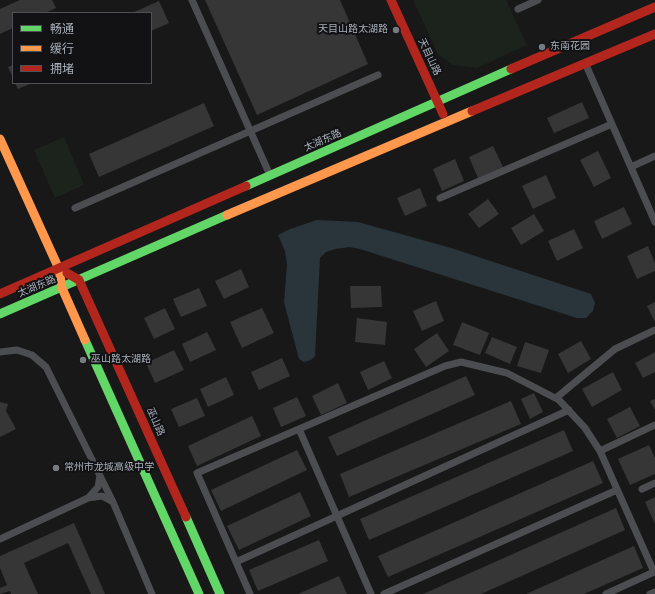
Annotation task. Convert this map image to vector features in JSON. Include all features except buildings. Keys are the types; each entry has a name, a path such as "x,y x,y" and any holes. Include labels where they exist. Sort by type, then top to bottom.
{"main road":[{"name":"天目山路","path":"391,0 447,122"},
{"name":"太湖东路","path":"1,291 59,269 437,101 653,8"},
{"name":"太湖东路","path":"0,314 197,228 655,34"},
{"path":"0,139 59,269 62,288 199,594"},
{"path":"59,269 79,280"},
{"name":"巫山路","path":"79,280 220,594"}],"lane":[{"path":"192,0 270,176"},
{"path":"518,9 538,0"},
{"path":"647,0 653,8"},
{"path":"585,63 655,222"},
{"path":"75,208 378,75"},
{"path":"440,198 612,124"},
{"path":"631,167 655,156"},
{"path":"556,398 615,349 655,330"},
{"path":"0,352 17,350 32,355 46,367 113,502 152,594"},
{"path":"250,594 197,473 445,366 461,362 506,373 556,398 585,428 600,451 654,572 606,594"},
{"path":"236,562 569,410"},
{"path":"600,451 655,426"},
{"path":"298,429 371,594"},
{"path":"88,498 98,488 100,476"},
{"path":"642,489 655,484"},
{"path":"384,594 617,490"},
{"path":"0,539 88,498 102,496 113,502"},
{"path":"650,594 655,592"}],"shaded area":[{"path":"413,0 506,0 527,45 477,68 453,65 438,54"},
{"path":"64,137 84,185 55,198 34,150"},
{"path":"317,220 358,222 451,248 591,294 595,303 593,311 586,318 577,318 360,249 349,247 335,249 326,252 320,258 315,356 311,360 304,362 299,359 284,302 287,265 285,251 278,235 290,229"}],"traffic: fast":[{"path":"246,186 511,69"},
{"path":"0,314 227,215"},
{"path":"85,340 199,594"},
{"path":"186,517 220,594"}],"traffic: slow":[{"path":"227,215 472,111"},
{"path":"0,139 59,269 62,288 85,340"}],"traffic: jam":[{"path":"391,0 443,114"},
{"path":"511,69 655,7"},
{"path":"472,111 655,34"},
{"path":"0,294 246,186"},
{"path":"67,273 79,280 186,517"}],"place":[{"name":"天目山路太湖路","path":"396,30"},
{"name":"东南花园","path":"542,47"},
{"name":"巫山路太湖路","path":"83,360"},
{"name":"常州市龙城高级中学","path":"56,468"}]}
